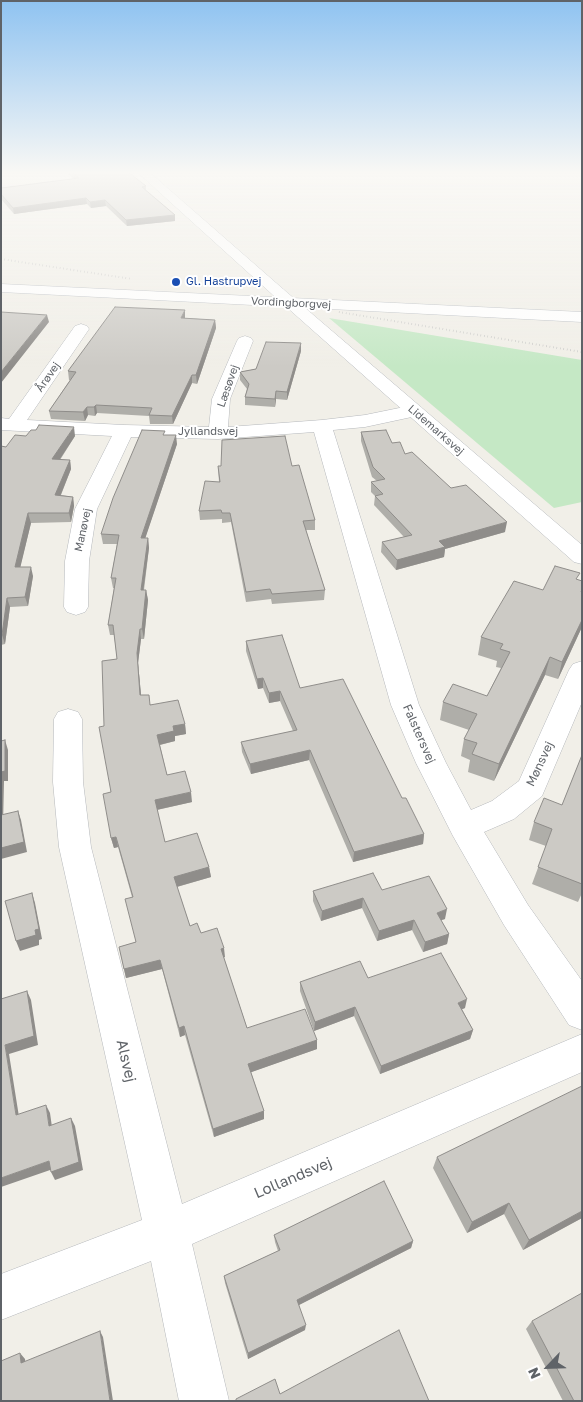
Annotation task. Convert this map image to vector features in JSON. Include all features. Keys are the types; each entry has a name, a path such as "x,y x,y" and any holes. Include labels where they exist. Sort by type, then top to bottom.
{"street":[{"name":"Lidemarksvej","path":"215,236 582,557"},
{"name":"Vordingborgvej","path":"1,280 582,317"},
{"name":"Vordingborgvej","path":"1,288 582,307"},
{"name":"Årøvej","path":"8,424 81,329"},
{"name":"Læsøvej","path":"218,433 221,399 245,341"},
{"name":"Jyllandsvej","path":"8,424 124,431 218,433 322,426 365,421 414,411"},
{"name":"Falstersvej","path":"322,426 405,705 431,763 464,827 516,916 582,1013"},
{"name":"Manøvej","path":"76,607 76,561 86,509 124,431"},
{"name":"Mønsvej","path":"464,827 504,810 531,788 582,670"},
{"name":"Alsvej","path":"68,719 68,782 75,847 167,1232 204,1401"},
{"name":"Lollandsvej","path":"1,1297 167,1232 582,1053"}],"green space":[{"path":"329,318 582,360 582,502 554,508"}],"building":[{"path":"115,307 185,310 181,318 215,320 196,375 192,375 172,416 149,415 152,408 96,405 94,407 87,407 83,412 49,411 76,372 68,371"},
{"path":"1,312 47,315 1,372"},
{"path":"266,342 301,343 287,392 276,391 275,399 245,397 249,384 240,372 256,369"},
{"path":"39,425 74,427 52,459 70,460 55,495 73,497 69,513 28,513 15,567 31,567 25,597 7,598 1,635 1,446 6,447 15,435 26,436 31,430 36,430"},
{"path":"142,430 165,431 163,435 176,435 141,538 148,538 141,590 146,590 142,629 140,629 137,653 140,695 149,695 150,705 178,700 185,724 173,726 174,731 157,735 167,775 185,771 191,792 155,800 165,842 197,833 209,867 174,877 190,926 197,923 201,933 217,928 224,948 221,949 247,1028 305,1009 317,1040 248,1064 264,1111 213,1129 184,1026 179,1028 160,960 124,969 119,947 136,942 125,899 133,897 116,837 111,838 103,794 111,792 99,727 104,726 102,661 117,659 113,625 108,625 116,578 111,578 119,535 101,534 113,498"},
{"path":"386,430 392,443 400,442 405,454 412,452 451,488 466,485 507,522 439,541 445,547 397,560 382,542 412,535 375,496 383,494 371,482 385,479 373,467 361,432"},
{"path":"285,436 292,466 299,465 315,520 303,521 325,590 272,594 270,589 246,592 230,513 222,513 221,510 199,511 205,481 220,482 218,466 221,466 222,440"},
{"path":"555,566 580,573 576,579 582,581 582,620 562,662 550,657 499,764 472,754 477,743 464,739 477,714 443,702 453,684 487,696 510,652 500,649 503,644 481,637 514,581 543,590"},
{"path":"282,635 300,688 343,679 402,798 406,798 424,834 354,852 310,750 250,764 241,742 297,730 280,691 269,693 263,678 257,679 246,641"},
{"path":"5,740 5,771 1,772 1,741"},
{"path":"582,755 582,884 538,867 552,829 534,822 544,798 562,805"},
{"path":"18,811 24,842 1,848 1,815"},
{"path":"373,873 382,890 429,876 447,909 437,913 449,934 425,942 414,920 379,931 363,898 322,911 313,891"},
{"path":"32,893 39,929 35,930 36,935 16,941 5,901"},
{"path":"441,953 467,999 458,1003 473,1030 381,1066 355,1007 315,1022 300,982 360,961 368,978"},
{"path":"27,991 34,1036 5,1045 16,1115 46,1105 49,1126 71,1118 79,1162 51,1172 49,1161 1,1178 1,999"},
{"path":"582,1086 582,1211 529,1240 509,1203 472,1222 437,1157"},
{"path":"384,1181 413,1241 297,1300 306,1325 248,1353 224,1276 280,1250 274,1235"},
{"path":"582,1293 582,1401 574,1401 532,1321"},
{"path":"399,1330 429,1401 236,1401 236,1399 275,1379 280,1394"},
{"path":"100,1331 110,1401 1,1401 1,1361 20,1353 21,1363"}],"railway":[{"path":"1,259 132,279"},
{"path":"339,312 582,352"}],"place":[{"name":"Gl. Hastrupvej","path":"176,282"}]}
